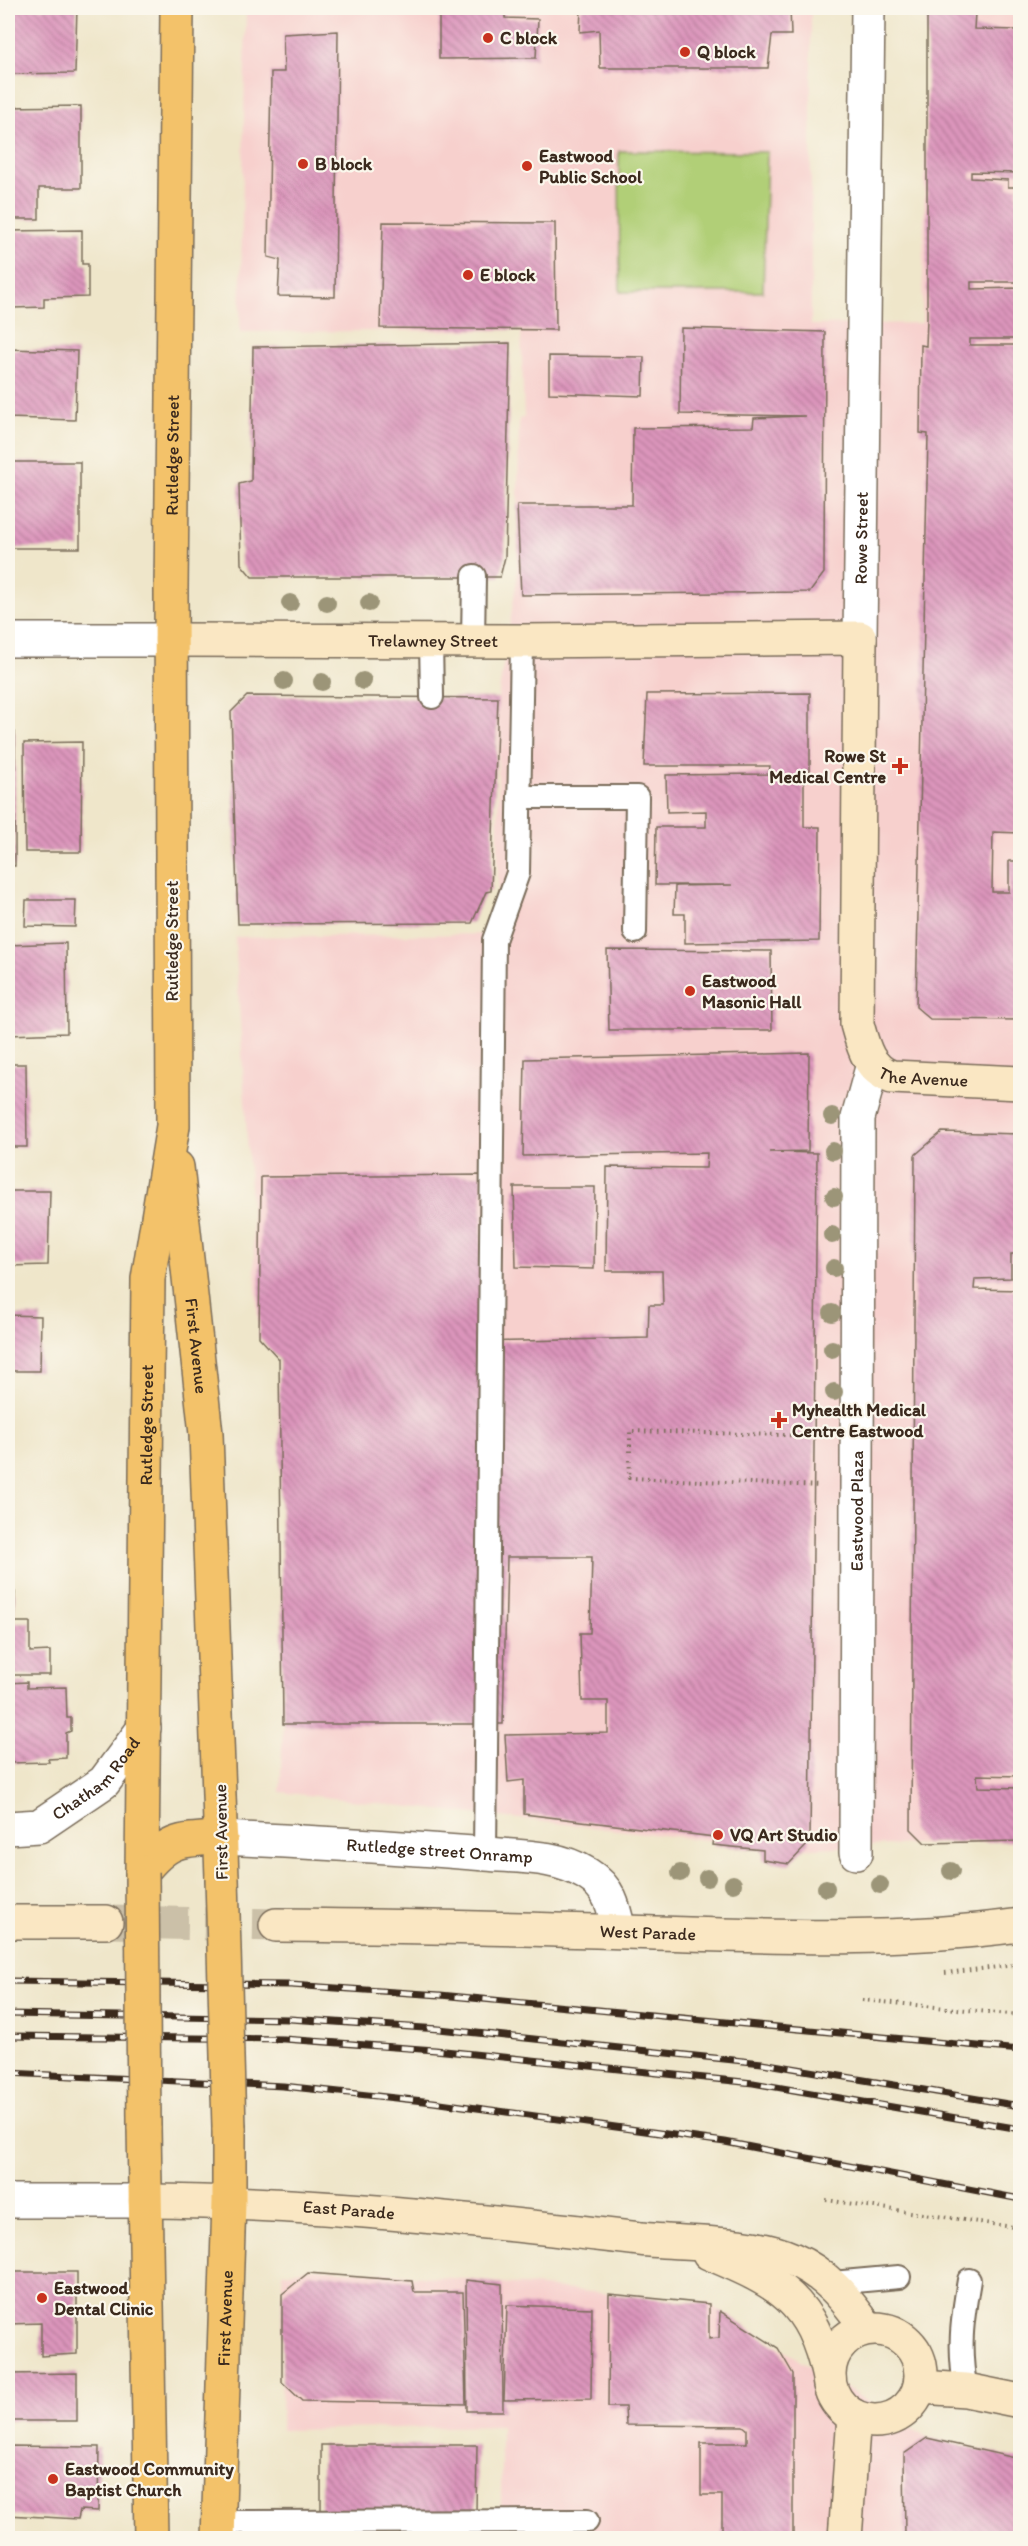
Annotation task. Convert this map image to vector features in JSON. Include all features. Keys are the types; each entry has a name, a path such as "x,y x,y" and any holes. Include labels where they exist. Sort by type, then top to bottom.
{"main road":[{"name":"Rutledge Street","path":"142,1872 148,1279 173,1126 171,640 177,8"},
{"name":"First Avenue","path":"173,1126 206,1434 221,1839 229,2202 218,2530"},
{"path":"151,2538 142,1872 163,1849 182,1840 221,1839"}],"street":[{"name":"Rowe Street","path":"868,8 857,1024 863,1046 873,1064"},
{"name":"Trelawney Street","path":"8,640 522,641 860,638"},
{"name":"The Avenue","path":"873,1064 882,1073 892,1077 1020,1083"},
{"name":"Eastwood Plaza","path":"856,1853 858,1118 873,1064"},
{"name":"The Avenue","path":"978,1080 1020,1075"},
{"name":"Chatham Road","path":"8,1828 39,1826 104,1782 144,1728"},
{"name":"Rutledge street Onramp","path":"221,1839 320,1842 535,1857 565,1862 589,1875 603,1886 614,1903 619,1931"},
{"path":"8,1922 106,1923"},
{"name":"West Parade","path":"276,1925 842,1936 941,1935 1020,1925"},
{"name":"East Parade","path":"8,2201 229,2202 358,2211 688,2244 741,2247 790,2258 832,2283 868,2329"},
{"name":"East Parade","path":"688,2244 758,2276 780,2289 797,2304 813,2325 823,2349 829,2378"},
{"path":"868,2329 892,2332 914,2349 920,2363 921,2386 908,2408 898,2415 883,2419 854,2416 832,2391 829,2378 831,2363 842,2342 868,2329"},
{"path":"921,2386 966,2390 1020,2401"},
{"path":"845,2538 854,2416"}],"lane":[{"path":"473,641 474,576"},
{"path":"431,641 432,697"},
{"path":"485,1854 494,940 518,873 522,641"},
{"path":"519,797 637,797 635,932"},
{"path":"832,2283 899,2277"},
{"path":"966,2390 960,2361 960,2335 969,2280"},
{"path":"218,2530 587,2521"}],"path":[{"path":"630,1452 630,1431 857,1437"},
{"path":"630,1460 629,1478 857,1487"},
{"path":"945,1972 1020,1964"},
{"path":"862,2000 1020,2015"},
{"path":"826,2200 1020,2228"}],"shaded area":[{"path":"246,8 811,8 811,325 922,323 928,8 1020,8 1020,1840 785,1849 280,1792 283,1724 279,1359 259,1337 235,937 498,934 498,698 517,578 519,419 524,418 521,330 240,332"},
{"path":"314,2268 464,2279 709,2304 927,2438 1020,2459 1020,2538 501,2538 501,2426 281,2430 283,2273"}],"green space":[{"path":"619,151 767,152 763,292 620,292"}],"building":[{"path":"8,8 77,8 75,73 9,74"},
{"name":"C block","path":"439,8 505,8 505,18 538,19 536,58 439,59"},
{"name":"Q block","path":"581,8 790,8 791,35 772,35 768,68 600,68 599,30 580,32"},
{"path":"927,8 1020,8 1020,13 975,13 974,29 1020,30 1020,173 971,172 971,178 1008,180 1008,187 1017,187 1017,201 1020,201 1020,282 971,282 971,289 1019,288 1020,339 970,339 970,345 1020,345 1020,429 1016,429 1016,435 1020,435 1020,833 993,832 992,892 1009,892 1009,861 1020,861 1020,1020 930,1019 916,1007 928,434 920,433 921,345 926,346 927,318"},
{"name":"B block","path":"338,31 335,297 278,296 280,260 268,257 271,72 284,72 283,34"},
{"path":"81,106 81,188 39,188 39,219 8,219 8,107"},
{"name":"E block","path":"383,222 555,223 556,330 380,328"},
{"path":"82,230 82,264 88,264 88,297 44,298 44,307 13,308 13,294 8,294 8,231"},
{"path":"681,328 825,332 824,573 810,592 521,595 517,505 632,505 633,428 753,427 754,418 805,416 680,414"},
{"path":"510,343 505,557 500,577 252,577 241,564 239,484 251,481 253,347"},
{"path":"8,349 77,351 75,420 8,418"},
{"path":"549,356 644,357 643,396 549,393"},
{"path":"8,462 80,462 80,548 8,548"},
{"path":"810,693 810,773 804,774 804,827 820,827 819,941 685,943 685,914 674,914 675,886 732,885 655,885 656,827 706,827 706,811 667,812 666,775 769,774 770,766 644,766 647,694"},
{"path":"247,696 498,698 491,891 486,892 472,923 238,924 231,712"},
{"path":"8,732 15,732 15,866 8,866"},
{"path":"82,742 81,852 25,852 24,743"},
{"path":"26,900 76,900 75,927 25,926"},
{"path":"66,943 67,1033 8,1035 8,945"},
{"name":"Eastwood Masonic Hall","path":"607,950 771,951 772,1030 609,1030"},
{"path":"809,1053 808,1151 769,1152 817,1153 810,1842 789,1864 763,1860 763,1850 713,1845 714,1837 524,1814 524,1780 508,1782 505,1735 608,1733 608,1701 582,1701 580,1633 590,1633 592,1557 507,1557 503,1724 283,1724 279,1359 259,1337 261,1177 482,1175 480,1342 648,1338 649,1305 663,1305 662,1271 606,1271 607,1167 706,1168 707,1153 523,1156 525,1059"},
{"path":"8,1064 26,1064 27,1147 8,1147"},
{"path":"942,1132 1020,1134 1020,1254 1011,1254 1011,1278 975,1279 974,1289 1020,1290 1020,1776 977,1775 978,1787 1020,1788 1020,1841 925,1843 911,1829 915,1155"},
{"path":"514,1187 595,1187 594,1269 516,1267"},
{"path":"8,1191 50,1191 48,1265 8,1266"},
{"path":"8,1315 41,1316 40,1371 8,1371"},
{"path":"8,1592 15,1592 14,1622 30,1622 30,1652 50,1651 50,1675 8,1675"},
{"path":"27,1682 27,1688 66,1687 67,1718 71,1718 71,1731 66,1733 66,1758 48,1759 49,1762 8,1763 8,1683"},
{"name":"Eastwood Dental Clinic","path":"8,2272 77,2272 77,2354 41,2356 41,2323 8,2324"},
{"path":"308,2273 412,2281 414,2292 463,2292 466,2404 302,2401 282,2382 282,2294"},
{"path":"466,2280 502,2284 503,2411 467,2411"},
{"path":"609,2294 709,2304 709,2339 719,2338 720,2311 778,2348 793,2374 793,2538 722,2537 722,2495 701,2495 701,2443 747,2443 747,2429 743,2426 626,2425 625,2407 608,2407"},
{"path":"507,2305 592,2308 591,2399 504,2400"},
{"path":"77,2373 77,2421 8,2421 8,2374"},
{"path":"927,2438 1020,2459 1020,2538 905,2538 904,2454"},
{"path":"321,2445 477,2445 476,2513 321,2513"},
{"name":"Eastwood Community Baptist Church","path":"8,2446 99,2447 98,2511 80,2510 78,2519 8,2515"}],"tunnel":[{"path":"106,1922 276,1925"}],"railway":[{"path":"8,1981 291,1985 440,1995 1020,2050"},
{"path":"8,2014 290,2019 439,2029 762,2063 1020,2106"},
{"path":"8,2036 284,2039 435,2050 753,2083 1020,2129"},
{"path":"8,2073 283,2086 433,2102 725,2142 1020,2199"}],"place":[{"name":"C block","path":"488,38"},
{"name":"Q block","path":"685,52"},
{"name":"B block","path":"303,164"},
{"name":"Eastwood Public School","path":"527,166"},
{"name":"E block","path":"468,275"},
{"name":"Rowe St Medical Centre","path":"900,766"},
{"name":"Eastwood Masonic Hall","path":"690,991"},
{"name":"Myhealth Medical Centre Eastwood","path":"779,1420"},
{"name":"VQ Art Studio","path":"718,1835"},
{"name":"Eastwood Dental Clinic","path":"42,2298"},
{"name":"Eastwood Community Baptist Church","path":"53,2479"}]}
